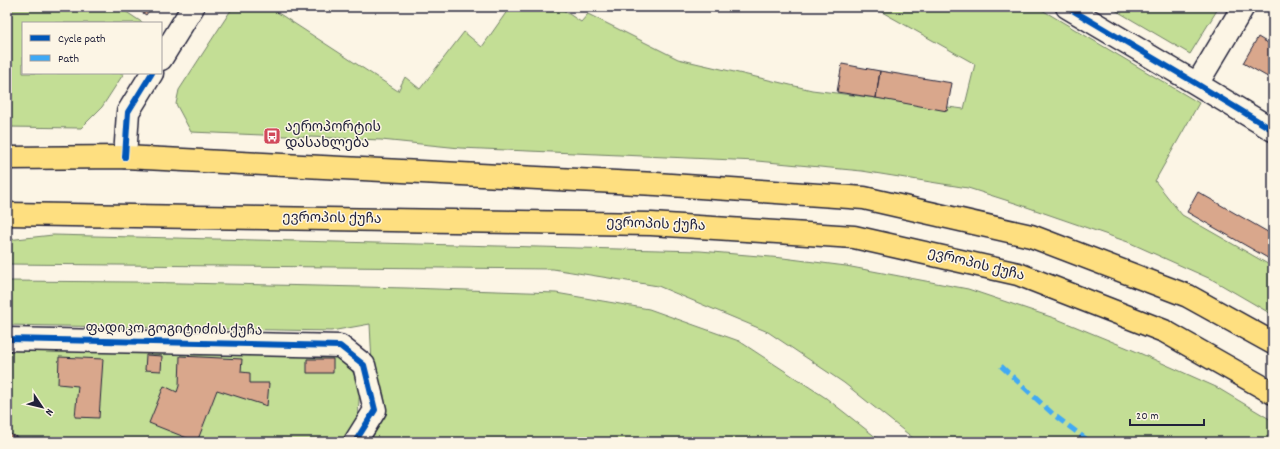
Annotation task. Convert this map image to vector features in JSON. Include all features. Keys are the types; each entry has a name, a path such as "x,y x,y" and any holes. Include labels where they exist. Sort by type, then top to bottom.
{"main road":[{"path":"7,158 125,157 656,184 864,198 1031,236 1188,296 1273,343"},
{"name":"ევროპის ქუჩა","path":"7,214 652,224 854,237 1018,274 1164,331 1273,393"}],"street":[{"path":"162,57 193,7"},
{"path":"1067,7 1273,130"},
{"path":"1198,84 1243,7"},
{"path":"125,157 128,112 151,74"},
{"name":"ფადიკო გოგიტიძის ქუჩა","path":"7,339 340,346 364,366 375,410 355,442"}],"green space":[{"path":"7,7 119,7 142,22 22,22 22,74 123,74 102,107 81,128 7,127"},
{"path":"233,7 269,7 398,91 405,77 420,89 464,32 482,47 510,7 560,7 581,22 588,14 678,59 812,90 964,109 975,64 873,7 1037,7 1199,103 1155,181 1182,215 1273,267 1273,315 1213,280 1128,242 968,188 862,171 757,161 460,148 381,140 191,132 176,104 179,90"},
{"path":"1110,7 1219,7 1190,54"},
{"path":"53,235 700,251 783,258 846,266 968,289 1057,319 1135,351 1216,387 1273,421 1273,442 918,442 844,383 768,332 658,286 553,269 7,264 7,240"},
{"path":"7,281 136,282 556,293 649,309 739,341 826,398 882,442 368,442 379,416 384,395 372,364 370,324 331,331 7,325"},
{"path":"7,348 343,355 360,385 358,415 343,442 7,442"}],"building":[{"path":"134,7 152,7 146,15"},
{"path":"1258,37 1273,46 1273,80 1243,63"},
{"path":"842,64 880,71 876,98 837,92"},
{"path":"880,71 952,83 947,111 876,98"},
{"path":"1198,192 1273,235 1273,261 1187,212"},
{"path":"146,355 162,356 161,371 145,370"},
{"path":"180,356 242,359 241,372 250,373 250,383 269,383 267,406 217,390 197,442 149,423 164,386 177,392 179,386"},
{"path":"59,357 103,359 99,418 75,417 78,386 58,384"},
{"path":"307,359 333,359 333,373 307,373"},
{"path":"7,433 29,442 7,442"}],"marked path":[{"path":"1001,366 1054,415 1090,442"}],"cycle path":[{"path":"1067,7 1273,130"},
{"path":"125,157 128,112 151,74"},
{"path":"7,339 340,346 364,365 375,410 355,442"}],"place":[{"name":"აეროპორტის დასახლება","path":"272,136"}]}
